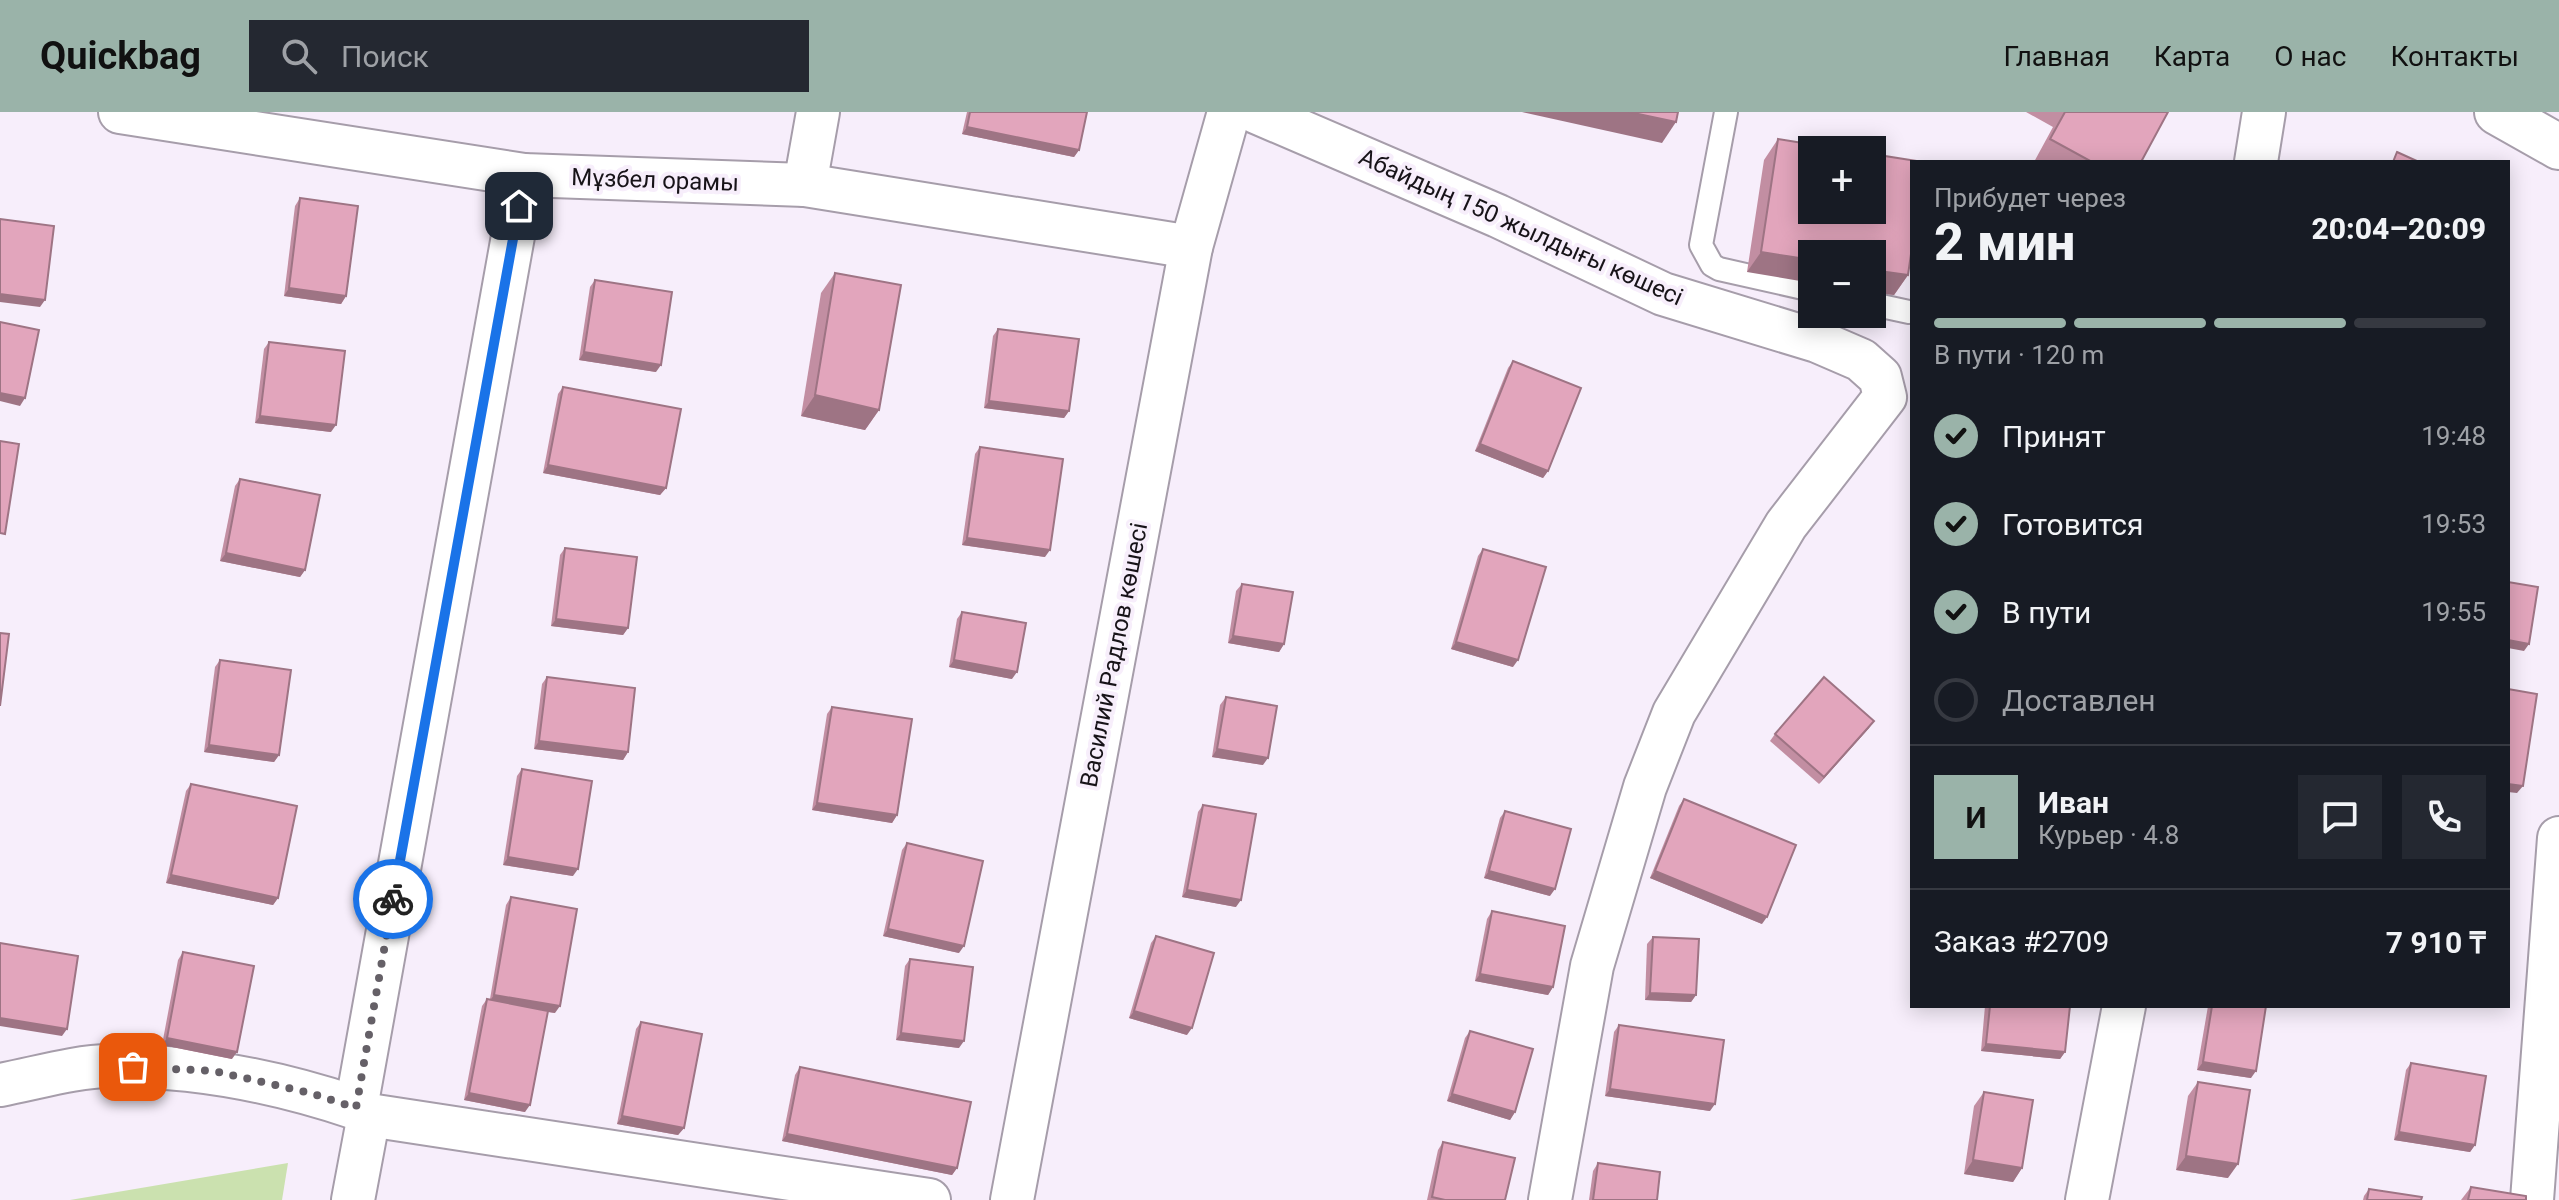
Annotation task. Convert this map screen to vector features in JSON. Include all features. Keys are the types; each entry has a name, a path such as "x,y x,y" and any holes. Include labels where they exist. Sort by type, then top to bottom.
{"street":[{"name":"Мұзбел орамы","path":"120,112 524,175 805,185 1191,247"},
{"path":"805,185 818,112"},
{"name":"Василий Радлов көшесі","path":"1012,1200 1191,247 1229,112"},
{"name":"Абайдың 150 жылдығы көшесі","path":"1256,112 1498,216 1663,294 1817,341 1861,360 1880,377 1885,397 1786,525 1674,713 1645,787 1592,966 1550,1200"},
{"path":"2256,160 2264,112"},
{"path":"2497,112 2559,147"},
{"path":"353,1200 362,1111 524,175"},
{"path":"2532,1200 2559,838"},
{"path":"2087,1200 2124,1008"},
{"path":"0,1085 106,1066 214,1071 310,1093 362,1111 929,1200"}],"lane":[{"path":"1726,112 1701,245 1706,257 1719,269 1798,287"},
{"path":"1886,307 1909,312"}],"green space":[{"path":"288,1163 282,1200 70,1200"}],"building":[{"path":"970,112 1087,112 1079,150 967,127"},
{"path":"1629,112 1678,112 1676,122"},
{"path":"2065,112 2168,112 2142,160 2088,160 2050,139"},
{"path":"1778,139 1798,142 1798,224 1886,224 1886,156 1910,160 1908,275 1886,272 1886,240 1798,240 1798,258 1761,252"},
{"path":"2397,152 2415,160 2394,160"},
{"path":"300,198 358,206 346,296 289,288"},
{"path":"0,219 54,226 45,300 0,294"},
{"path":"835,273 901,285 879,410 815,395"},
{"path":"595,280 672,292 661,365 584,352"},
{"path":"0,322 39,330 25,398 0,393"},
{"path":"998,329 1079,339 1069,411 989,401"},
{"path":"269,342 345,351 336,425 260,416"},
{"path":"1513,361 1581,388 1548,471 1480,444"},
{"path":"563,387 681,409 666,488 548,465"},
{"path":"0,441 19,444 5,534 0,533"},
{"path":"980,447 1063,459 1050,550 967,538"},
{"path":"240,479 320,495 305,570 226,553"},
{"path":"565,548 637,557 628,628 556,619"},
{"path":"1483,549 1546,567 1518,660 1456,642"},
{"path":"2510,582 2538,587 2529,644 2510,640"},
{"path":"1242,584 1293,592 1284,644 1233,636"},
{"path":"962,612 1026,623 1017,672 954,660"},
{"path":"0,633 9,634 0,706"},
{"path":"220,660 291,670 279,755 209,745"},
{"path":"547,677 635,688 628,752 539,741"},
{"path":"1824,677 1874,721 1824,777 1775,734"},
{"path":"2510,689 2537,694 2523,786 2510,784"},
{"path":"1226,697 1277,706 1268,758 1217,749"},
{"path":"832,707 912,719 897,815 817,803"},
{"path":"522,769 592,781 578,869 508,857"},
{"path":"191,784 297,806 278,898 171,875"},
{"path":"1684,799 1796,845 1767,917 1655,871"},
{"path":"1203,805 1256,814 1241,900 1187,890"},
{"path":"1505,811 1571,829 1555,889 1489,871"},
{"path":"907,843 983,861 964,946 888,929"},
{"path":"511,897 577,909 560,1006 494,995"},
{"path":"1492,911 1565,926 1553,987 1480,974"},
{"path":"1156,936 1214,953 1192,1028 1134,1011"},
{"path":"1653,937 1699,939 1696,995 1650,993"},
{"path":"0,943 78,956 67,1029 0,1018"},
{"path":"183,952 254,966 237,1052 167,1038"},
{"path":"910,959 973,967 964,1041 901,1033"},
{"path":"487,999 548,1011 530,1105 469,1093"},
{"path":"1990,1008 2070,1008 2065,1052 1986,1044"},
{"path":"2212,1008 2266,1008 2256,1071 2203,1062"},
{"path":"641,1022 702,1034 684,1128 622,1116"},
{"path":"1619,1025 1724,1040 1715,1104 1610,1089"},
{"path":"1470,1031 1533,1049 1515,1112 1452,1094"},
{"path":"2411,1063 2486,1076 2475,1145 2399,1132"},
{"path":"800,1067 971,1102 957,1168 787,1134"},
{"path":"2198,1082 2250,1090 2238,1164 2186,1156"},
{"path":"1984,1092 2033,1100 2022,1168 1973,1160"},
{"path":"1443,1142 1515,1158 1505,1200 1445,1200 1432,1197"},
{"path":"1598,1163 1660,1172 1657,1200 1593,1200"},
{"path":"2471,1187 2526,1196 2526,1200 2468,1200"},
{"path":"2369,1189 2422,1197 2421,1200 2367,1200"}],"way so far":[{"path":"133,1067 214,1071 310,1093 356,1108 393,899"}],"route":[{"path":"393,899 519,206"}]}
